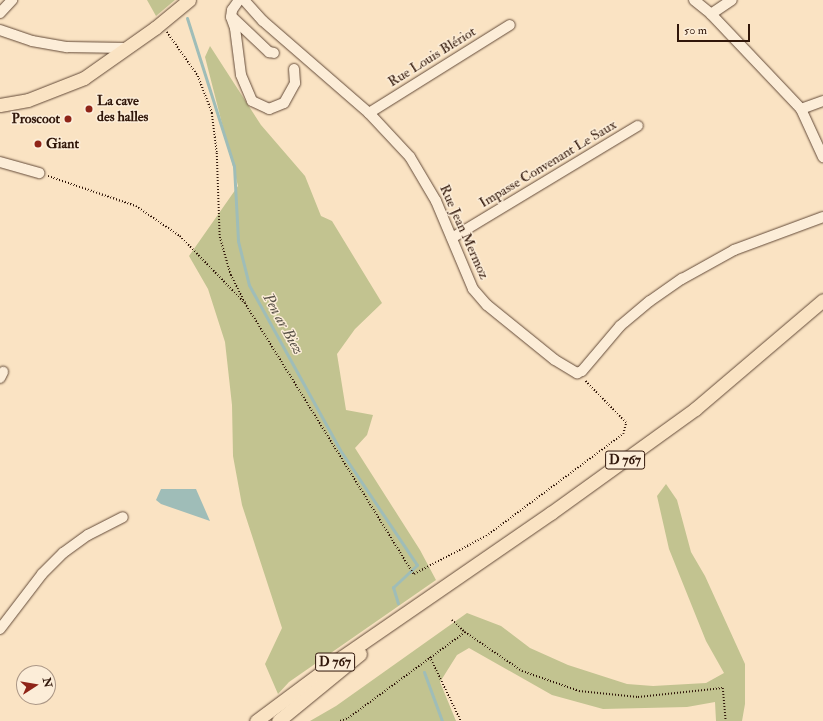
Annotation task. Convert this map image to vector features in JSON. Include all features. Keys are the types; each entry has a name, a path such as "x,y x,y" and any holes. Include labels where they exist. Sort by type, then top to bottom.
{"main road":[{"path":"0,105 28,100 84,78 127,48 189,0"},
{"name":"D 767","path":"256,721 694,410 823,300"},
{"name":"D 767","path":"278,721 416,606"}],"street":[{"path":"0,13 12,0"},
{"path":"239,0 232,10 231,17 235,28 241,76 252,101 269,109 284,103 295,83 294,69"},
{"name":"Rue Jean Mermoz","path":"244,0 263,20 369,113 410,156 425,178 473,289 487,305 555,360 577,373"},
{"path":"694,0 711,14 801,109 823,158"},
{"path":"711,14 732,0"},
{"path":"231,17 269,52 274,53"},
{"name":"Rue Louis Blériot","path":"369,113 510,25"},
{"path":"0,30 32,41 67,47 127,48"},
{"path":"801,109 823,101"},
{"name":"Impasse Convenant Le Saux","path":"452,238 638,126"},
{"path":"0,162 39,173"},
{"path":"577,373 582,371 620,326 650,301 682,279 734,250 823,217"},
{"path":"0,630 42,574 63,553 88,535 123,517"}],"path":[{"path":"167,32 198,76 212,113 217,153 220,237 231,275 245,303 414,574 486,536 624,434 626,423 577,373"},
{"path":"39,173 136,206 180,236 245,303"},
{"path":"452,620 464,632 522,671 579,691 638,697 723,688 726,721"},
{"path":"340,721 348,718 464,632"},
{"path":"430,657 461,721"}],"green space":[{"path":"147,0 175,0 156,16"},
{"path":"210,46 261,125 305,176 321,216 332,221 382,303 355,329 337,354 346,410 373,415 367,435 355,448 420,550 436,580 289,682 278,694 265,664 282,628 242,505 233,456 232,405 225,342 208,289 189,256 238,186 205,57"},
{"path":"666,484 677,500 691,552 705,576 745,664 745,704 742,721 716,721 715,702 687,707 603,709 552,695 469,648 457,655 440,682 456,721 310,721 336,706 467,613 501,626 530,648 568,665 627,684 653,686 706,683 724,673 706,641 669,549 657,496"}],"water":[{"path":"161,489 196,489 210,521 161,504 156,500"}],"waterway":[{"name":"Pen ar Biez","path":"187,18 234,166 238,241 249,285 340,450 417,565 393,587 398,603"},
{"name":"Pen ar Biez","path":"424,672 442,721"}],"place":[{"name":"La cave des halles","path":"89,109"},
{"name":"Proscoot","path":"68,119"},
{"name":"Giant","path":"38,144"}]}
